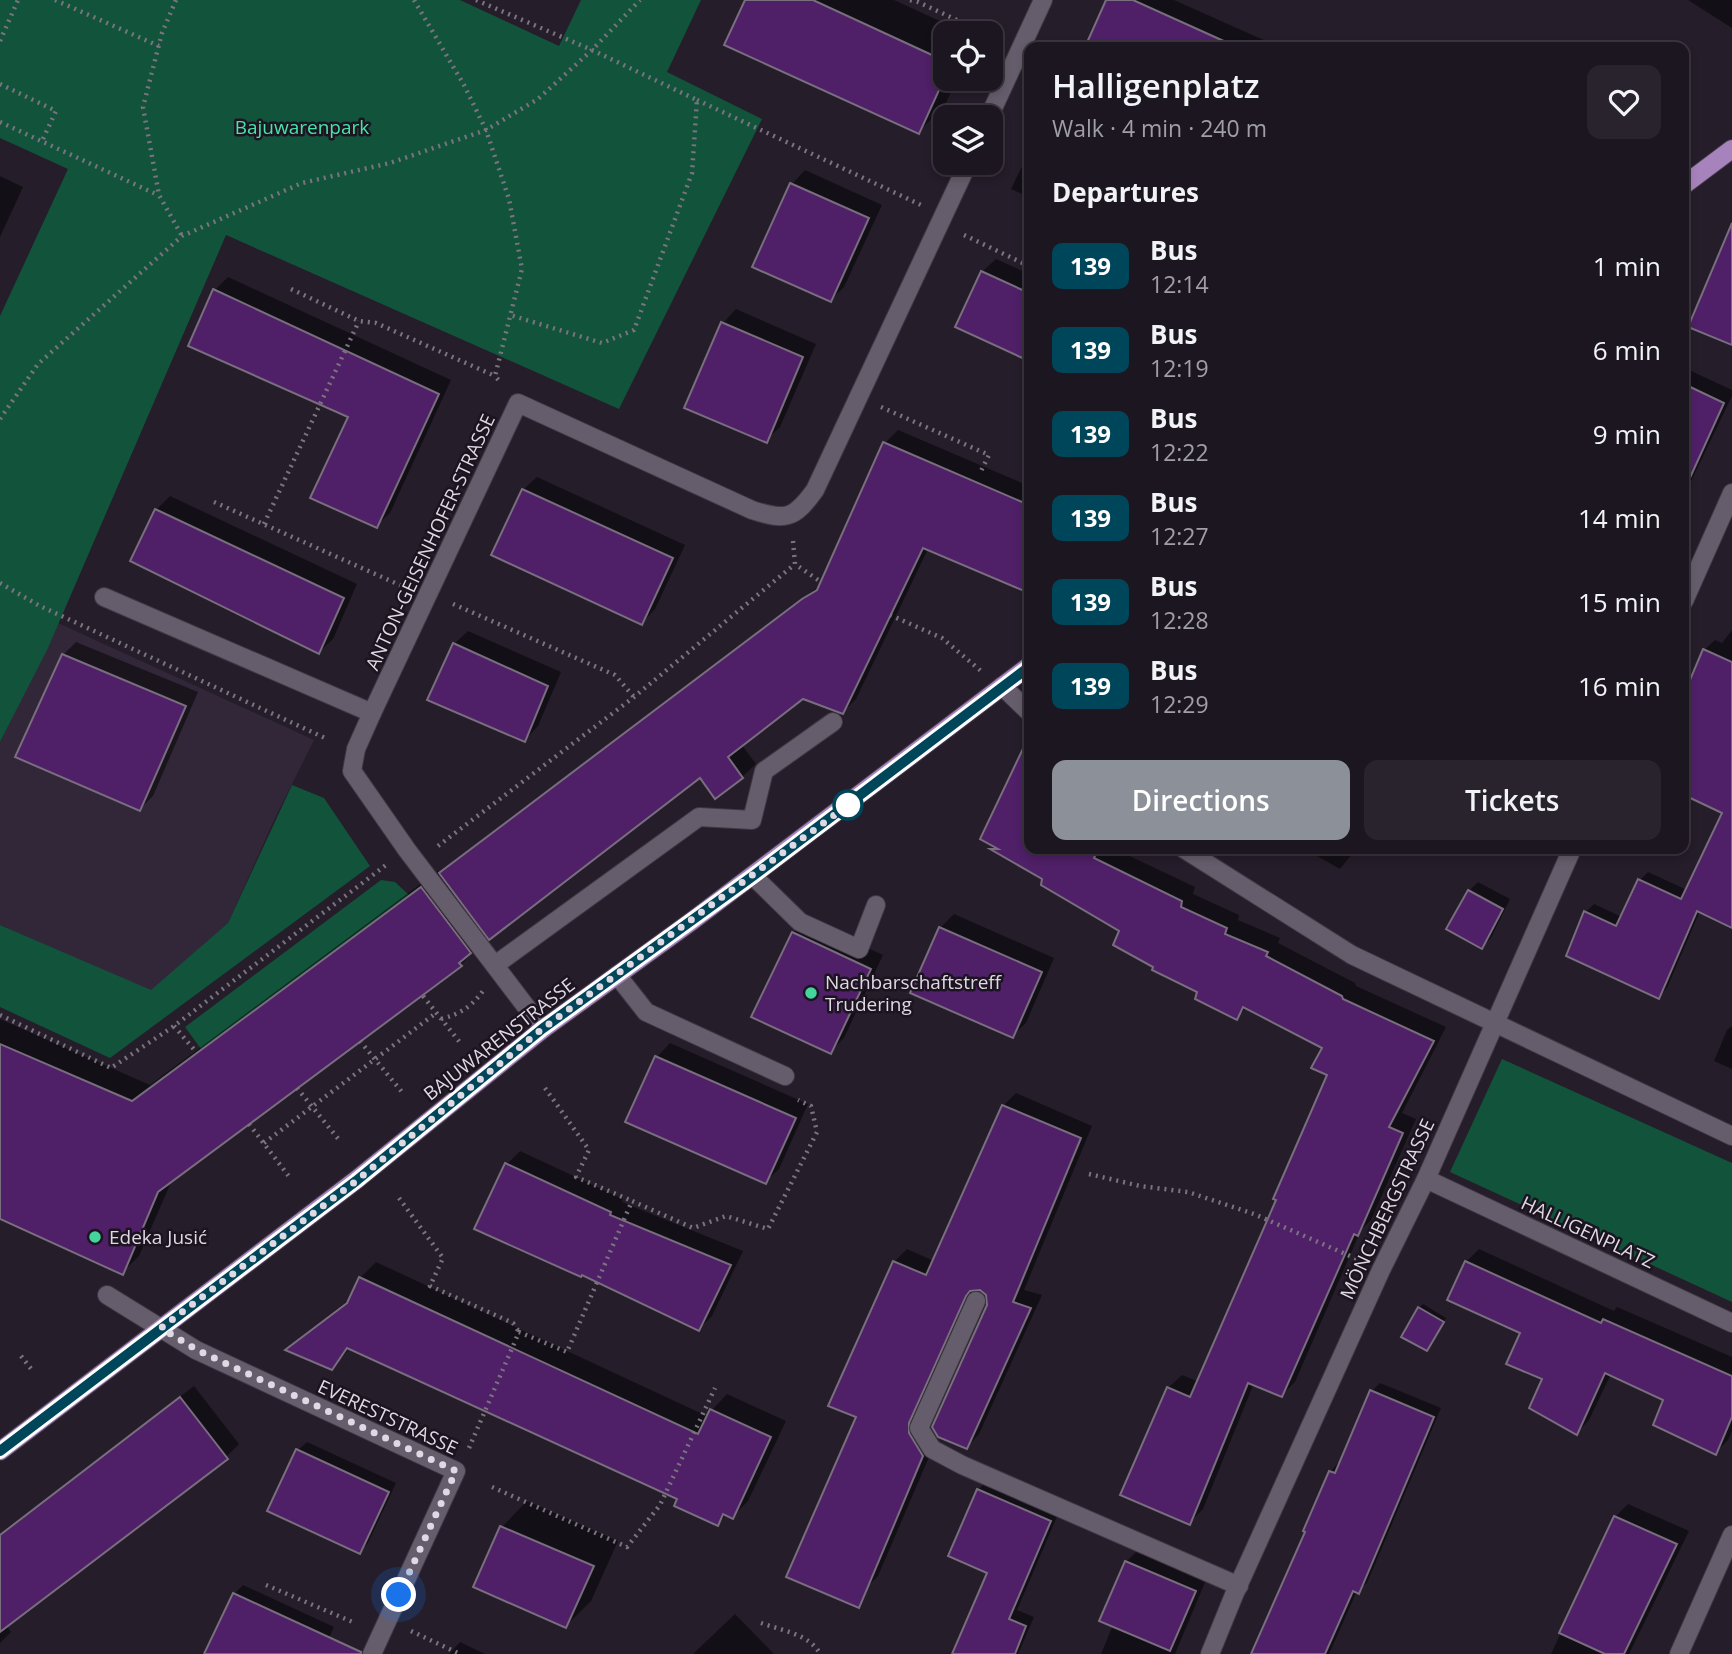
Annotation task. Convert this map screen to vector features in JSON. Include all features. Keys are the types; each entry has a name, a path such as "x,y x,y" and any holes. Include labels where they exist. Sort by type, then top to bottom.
{"main road":[{"path":"1689,181 1732,149"},
{"name":"BAJUWARENSTRASSE","path":"0,1451 356,1181 542,1029 753,876 1024,671"}],"street":[{"path":"995,105 1043,0"},
{"path":"791,515 804,505 815,490 962,175"},
{"name":"ANTON-GEISENHOFER-STRASSE","path":"542,1029 412,857 352,771 356,749 372,713 518,403 752,510 772,517 791,515"},
{"path":"1689,590 1732,493"},
{"path":"104,597 372,713"},
{"path":"1002,686 1024,707"},
{"path":"495,965 699,817 752,820 764,771 833,722"},
{"path":"1192,854 1352,955 1732,1136"},
{"name":"MÖNCHBERGSTRASSE","path":"1210,1654 1381,1270 1426,1179 1570,854"},
{"path":"753,876 800,922 859,949 876,905"},
{"path":"617,975 646,1012 785,1076"},
{"name":"HALLIGENPLATZ","path":"1426,1179 1732,1322"},
{"path":"107,1295 161,1328"},
{"path":"976,1301 919,1428 932,1449 962,1465 1239,1586"},
{"name":"EVERESTSTRASSE","path":"161,1328 197,1350 456,1471 372,1654"},
{"path":"1679,1654 1732,1535"}],"path":[{"path":"0,41 18,0"},
{"path":"55,0 159,46"},
{"path":"177,0 159,46 143,107 159,195 182,236"},
{"path":"414,0 464,85 486,130 509,199 522,269 495,376"},
{"path":"476,0 592,50 943,215"},
{"path":"0,419 38,363 182,236 302,183 390,163 486,130 538,99 592,50 640,0"},
{"path":"910,0 958,21"},
{"path":"0,84 56,111 42,141"},
{"path":"510,315 602,343 634,330 692,173 697,100"},
{"path":"0,122 159,195"},
{"path":"963,235 1024,264"},
{"path":"291,289 359,321 376,323 495,376 518,403"},
{"path":"264,524 359,321"},
{"path":"858,397 989,455 981,471"},
{"path":"215,502 615,675 634,697"},
{"path":"791,515 795,564"},
{"path":"795,564 821,582"},
{"path":"0,1015 111,1068 174,1026 634,697 795,564"},
{"path":"0,583 40,606 325,738"},
{"path":"890,615 942,638 976,667"},
{"path":"441,1019 459,1014 474,1003 486,988 495,965"},
{"path":"423,996 462,1045"},
{"path":"264,1143 436,1013"},
{"path":"174,1026 197,1053"},
{"path":"360,1041 402,1092"},
{"path":"297,1088 340,1141"},
{"path":"545,1088 589,1150 576,1177 693,1228 726,1216 768,1229 817,1132 811,1106 786,1095"},
{"path":"249,1124 291,1179"},
{"path":"1089,1174 1140,1186 1188,1192 1254,1214 1381,1270"},
{"path":"399,1198 443,1258 430,1286 513,1323 519,1332 567,1352 632,1201"},
{"path":"475,1438 519,1332"},
{"path":"21,1356 32,1370"},
{"path":"492,1487 627,1547 660,1505 715,1388"},
{"path":"266,1585 460,1654"},
{"path":"761,1623 803,1637 817,1648 820,1654"}],"shaded area":[{"path":"58,623 314,740 274,820 228,923 151,991 0,925 0,742"}],"green space":[{"name":"Bajuwarenpark","path":"0,0 460,0 559,46 581,0 701,0 667,72 762,119 619,409 226,235 48,648 0,742 0,316 68,169 0,138"},
{"path":"292,785 324,798 370,866 110,1058 0,1007 0,925 151,990 228,923"},
{"path":"381,880 395,882 409,895 201,1049 185,1027"},
{"path":"1502,1059 1732,1163 1732,1302 1450,1172"}],"building":[{"path":"745,0 813,0 933,55 933,91 939,91 919,134 724,45"},
{"path":"1106,0 1133,0 1226,42 1087,42"},
{"path":"790,183 869,218 831,302 752,267"},
{"path":"1732,223 1732,345 1689,327"},
{"path":"981,271 1024,291 1024,359 955,327"},
{"path":"213,289 439,394 377,528 310,498 348,417 188,346"},
{"path":"721,322 803,357 767,443 684,408"},
{"path":"1689,386 1724,403 1689,480"},
{"path":"883,442 1024,503 1024,591 923,548 843,714 803,699 728,757 743,778 715,799 700,778 489,940 439,873 817,590"},
{"path":"522,489 673,558 642,625 491,555"},
{"path":"155,509 344,598 319,654 130,561"},
{"path":"453,643 548,686 525,742 427,700"},
{"path":"1703,649 1732,662 1732,928 1697,911 1659,999 1566,956 1584,911 1616,926 1638,879 1681,899 1722,813 1689,797 1689,682"},
{"path":"62,654 186,706 140,811 15,757"},
{"path":"1024,747 1024,854 1096,854 1094,858 1182,901 1181,907 1227,928 1225,934 1268,952 1266,956 1342,996 1343,999 1434,1041 1389,1127 1403,1133 1358,1236 1354,1234 1282,1397 1248,1383 1190,1525 1120,1495 1167,1387 1190,1397 1327,1075 1311,1068 1322,1048 1243,1007 1237,1020 1195,999 1197,992 1152,970 1153,967 1113,945 1119,931 1041,885 1042,879 990,849 998,849 980,839"},
{"path":"421,887 471,953 459,963 462,966 158,1192 123,1275 0,1219 0,1044 132,1101"},
{"path":"1468,890 1503,909 1482,949 1446,929"},
{"path":"939,927 1042,972 1013,1038 910,993"},
{"name":"Nachbarschaftstreff Trudering","path":"792,932 871,969 831,1054 751,1017"},
{"path":"655,1056 796,1118 766,1184 625,1122"},
{"path":"1002,1105 1081,1138 1013,1302 1031,1308 967,1449 938,1437 932,1427 987,1305 986,1295 980,1290 970,1291 966,1296 909,1423 909,1433 923,1456 859,1608 786,1577 856,1417 828,1406 893,1261 926,1275"},
{"path":"505,1163 611,1212 610,1215 731,1265 699,1331 582,1275 581,1277 474,1229"},
{"path":"1465,1261 1601,1323 1603,1319 1732,1376 1732,1417 1716,1455 1653,1425 1663,1400 1605,1373 1577,1435 1529,1408 1542,1379 1506,1364 1520,1333 1447,1300"},
{"path":"359,1277 698,1434 710,1409 771,1437 733,1519 723,1514 718,1526 674,1506 677,1499 347,1348 332,1370 285,1350 347,1303"},
{"path":"1418,1307 1444,1322 1427,1351 1401,1337"},
{"path":"1370,1390 1434,1417 1359,1594 1353,1591 1325,1654 1251,1654 1329,1471 1335,1473"},
{"path":"180,1397 228,1459 0,1632 0,1535"},
{"path":"296,1449 389,1492 360,1554 267,1511"},
{"path":"977,1489 1051,1521 1009,1619 1026,1626 1015,1654 952,1654 987,1573 948,1556"},
{"path":"1614,1516 1677,1544 1624,1654 1605,1654 1559,1633"},
{"path":"500,1526 594,1566 566,1628 473,1587"},
{"path":"1125,1561 1196,1591 1170,1651 1099,1621"},
{"path":"233,1593 361,1652 361,1654 204,1654"}],"bus line":[{"name":"139","path":"0,1451 356,1181 542,1029 753,876 1024,671"}],"place":[{"name":"Nachbarschaftstreff Trudering","path":"811,993"},
{"name":"Edeka Jusić","path":"95,1237"}],"route":[{"path":"399,1595 456,1471 197,1350 161,1328 356,1181 542,1029 848,805"}]}
